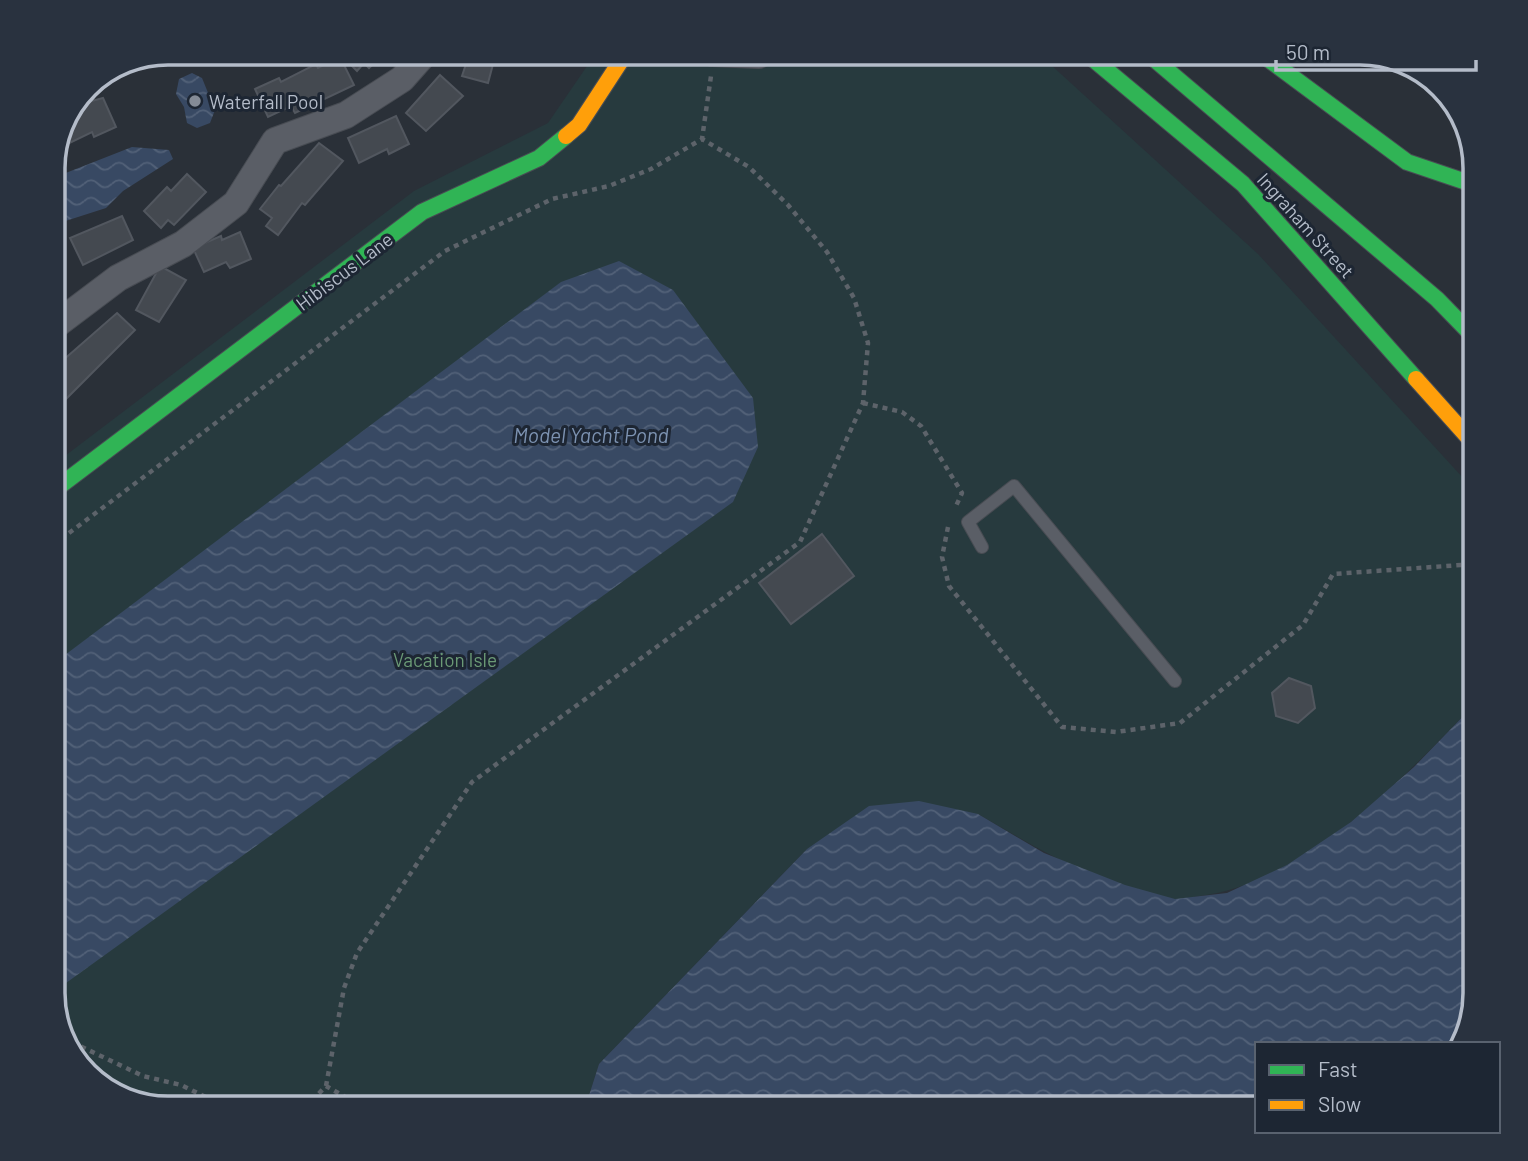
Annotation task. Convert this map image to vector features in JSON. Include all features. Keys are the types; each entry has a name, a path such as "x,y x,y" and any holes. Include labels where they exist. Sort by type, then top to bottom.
{"main road":[{"name":"Hibiscus Lane","path":"65,482 422,212 539,158 579,125 618,65"},
{"name":"Ingraham Street","path":"1101,65 1243,184 1463,432"},
{"name":"Ingraham Street","path":"1162,65 1437,299 1463,326"},
{"path":"1277,65 1407,162 1463,181"}],"street":[{"path":"65,318 118,278 183,244 236,203 275,141 346,115 402,79 414,65"}],"lane":[{"path":"982,547 968,522 1014,486 1175,681"}],"path":[{"path":"702,139 712,65"},
{"path":"65,536 445,251 552,199 609,186 651,169 702,139"},
{"path":"316,1096 326,1086 344,988 357,953 472,782 800,542 863,404 868,343 854,298 827,252 788,205 749,167 702,139"},
{"path":"79,1046 143,1076 181,1085 203,1096"},
{"path":"326,1086 344,1096"}],"green space":[{"name":"Vacation Isle","path":"588,65 1051,65 1258,254 1463,478 1463,716 1385,794 1315,849 1240,887 1200,896 1173,899 1122,886 1072,866 978,814 807,849 599,1064 589,1096 168,1096 135,1091 105,1075 86,1056 75,1039 65,1000 65,456 414,191 548,123"}],"water":[{"name":"Waterfall Pool","path":"192,73 202,78 215,110 210,123 197,128 187,123 184,107 176,94 179,79"},
{"path":"132,147 169,150 173,159 123,191 106,208 65,221 65,173"},
{"name":"Model Yacht Pond","path":"619,261 673,290 753,398 758,447 733,502 65,983 65,655 561,282"},
{"path":"1463,716 1463,993 1458,1026 1451,1042 1255,1042 1255,1096 589,1096 599,1064 807,849 869,806 919,801 978,814 1044,853 1125,885 1175,899 1227,893 1287,865 1351,822 1414,767"}],"building":[{"path":"314,65 318,68 324,65 344,65 354,85 295,113 291,106 268,117 255,89 279,78 281,82"},
{"path":"351,65 362,65 357,71"},
{"path":"466,65 493,65 488,83 462,76"},
{"path":"440,75 463,96 426,131 406,113"},
{"path":"103,98 116,127 94,137 92,132 68,144 75,122 89,102"},
{"path":"396,116 409,144 389,154 387,149 359,163 348,138"},
{"path":"319,143 343,161 305,205 302,203 278,235 266,226 272,218 260,209"},
{"path":"187,174 206,192 174,225 168,220 161,228 144,211 167,187 171,191"},
{"path":"122,216 133,240 83,265 70,238"},
{"path":"240,232 251,259 230,268 226,262 204,272 193,248 221,236 222,240"},
{"path":"160,266 186,280 159,322 136,310"},
{"path":"117,313 135,330 65,400 65,358"},
{"path":"822,534 854,576 791,624 759,583"},
{"path":"1289,678 1311,686 1315,708 1298,723 1276,716 1272,693"}],"traffic: fast":[{"path":"1100,65 1243,184 1416,379"},
{"path":"1161,65 1437,299 1463,326"},
{"path":"1276,65 1407,162 1463,181"},
{"path":"65,482 422,212 539,158 566,136"}],"traffic: slow":[{"path":"566,136 579,125 618,65"},
{"path":"1416,379 1463,432"}],"place":[{"name":"Waterfall Pool","path":"195,101"}]}
